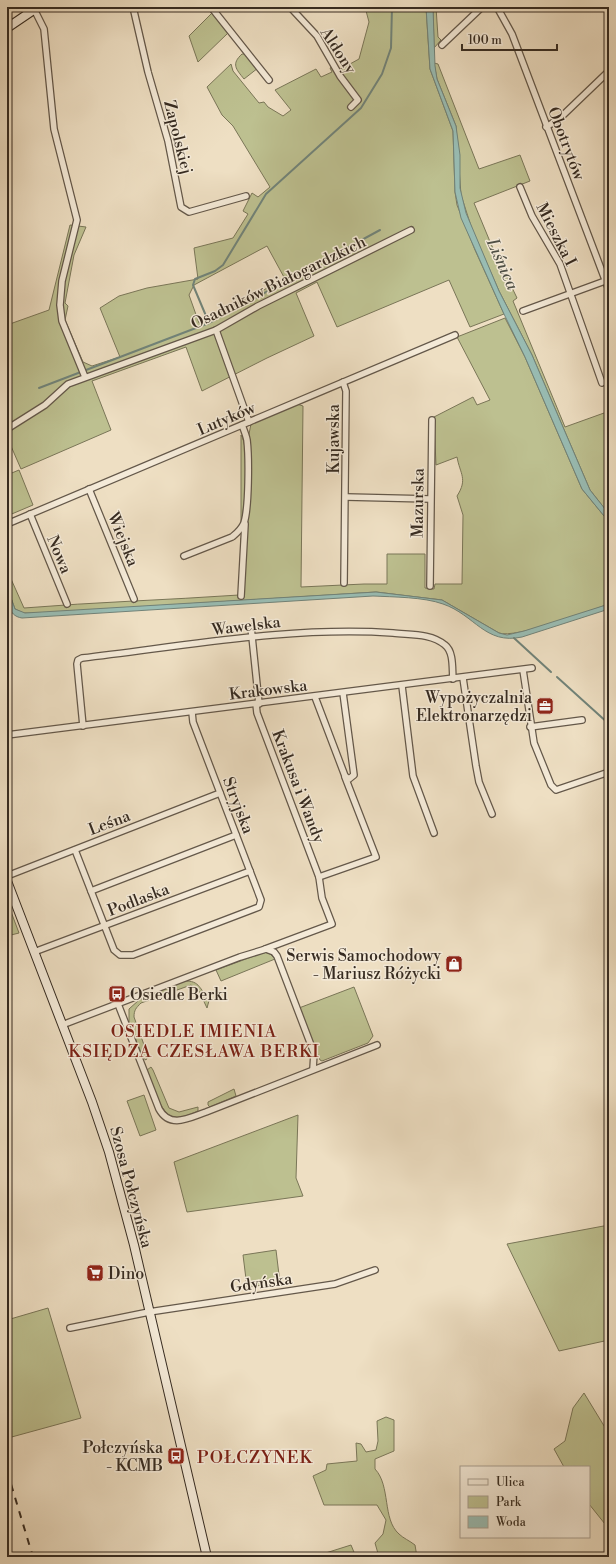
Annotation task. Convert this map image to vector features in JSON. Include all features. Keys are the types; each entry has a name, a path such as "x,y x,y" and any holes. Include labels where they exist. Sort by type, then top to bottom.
{"main road":[{"path":"7,28 36,8"},
{"name":"Szosa Połczyńska","path":"7,881 109,1152 127,1216 207,1557"}],"street":[{"name":"Zapolskiej","path":"133,7 148,72 168,141 181,207 189,212 246,196"},
{"path":"211,7 269,80"},
{"name":"Aldony","path":"290,7 317,36 340,76 358,100 351,107"},
{"path":"442,45 482,7"},
{"name":"Obotrytów","path":"497,7 512,34 546,127 608,280 609,290"},
{"path":"36,8 44,29 54,129 77,220 62,281 60,305 62,321 84,373"},
{"path":"546,127 559,119 609,71"},
{"name":"Mieszka I","path":"520,187 532,216 560,264 602,383"},
{"name":"Osadników Białogardzkich","path":"7,429 45,406 68,384 84,373 216,330 258,306 411,230"},
{"path":"523,310 608,280"},
{"path":"216,330 249,422"},
{"name":"Lutyków","path":"7,524 455,335"},
{"name":"Kujawska","path":"343,382 346,392 344,584"},
{"name":"Mazurska","path":"430,586 432,420"},
{"path":"242,425 247,439 248,477 242,596"},
{"name":"Wiejska","path":"89,489 134,599"},
{"name":"Kujawska","path":"346,497 430,499"},
{"name":"Nowa","path":"30,514 67,604"},
{"path":"184,556 232,537 239,532 245,518"},
{"name":"Krakusa i Wandy","path":"251,627 258,704 257,713 319,877 322,898 332,924 262,950"},
{"name":"Wawelska","path":"83,726 77,664 78,660 82,658 304,632 370,632 424,636 441,642 448,648 451,655 453,679"},
{"name":"Krakowska","path":"7,735 402,686 532,668"},
{"path":"523,670 530,727 544,771 551,785 556,790 609,772"},
{"path":"463,678 479,782 492,814"},
{"path":"402,686 413,776 434,833"},
{"path":"343,693 354,774 349,779 344,776"},
{"path":"315,696 344,776 376,856 319,877"},
{"name":"Stryjska","path":"104,926 115,952 120,955 127,956 259,907 261,900 193,722 192,712"},
{"path":"530,727 582,720"},
{"name":"Leśna","path":"7,876 220,793"},
{"path":"91,891 236,835"},
{"path":"74,850 104,926"},
{"name":"Podlaska","path":"34,952 250,871"},
{"path":"62,1025 262,950 269,949 277,956 314,1053 313,1070"},
{"path":"118,1004 158,1107 163,1115 177,1121 191,1118 377,1045"},
{"name":"Gdyńska","path":"70,1328 149,1312 335,1284 375,1270"}],"green space":[{"path":"365,7 426,7 430,69 453,131 455,192 457,205 475,250 504,314 470,327 449,280 337,327 317,282 296,293 314,336 202,391 186,347 92,381 111,430 21,469 7,437 7,325 49,310 70,225 86,227 74,255 65,303 68,306 65,320 83,362 92,366 120,357 100,308 119,296 147,288 198,279 194,248 233,238 248,214 243,211 252,193 258,197 270,187 233,126 222,115 207,87 231,64 233,71 259,103 264,102 268,107 283,116 291,110 275,90 316,69 321,77 332,72 330,68 336,64 339,70 359,59 369,22","holes":["267,246 285,279 199,323 189,295 194,285"]},
{"path":"433,7 436,7 438,37 441,40 434,48"},
{"path":"212,13 228,33 198,62 189,36"},
{"path":"242,54 245,54 258,68 244,79 236,66 237,61"},
{"path":"434,63 438,64 479,169 520,155 530,181 474,203 491,244 517,298 513,301 565,427 604,413 609,424 609,514 590,490 532,355 499,291 472,229 461,195 456,126 437,79"},
{"path":"505,318 525,357 582,489 609,522 609,604 570,618 508,634 499,633 442,600 376,592 42,613 23,613 15,609 7,587 7,570 24,608 239,595 241,538 247,537 249,434 251,424 297,404 303,406 301,587 387,584 387,554 425,554 425,588 434,589 435,584 462,584 463,515 457,496 463,481 457,457 436,465 434,417 473,397 477,405 490,400 457,337"},
{"path":"241,435 244,442 246,478 241,523"},
{"path":"19,470 33,505 7,516 7,475"},
{"path":"7,901 19,933 7,936"},
{"path":"265,952 270,954 275,959 221,981 216,970"},
{"path":"183,981 194,982 206,995 210,997 207,1008 199,991 191,985 141,1003 134,1013 134,1017 148,1056 146,1060 143,1058 129,1022 129,1009 139,1000"},
{"path":"354,987 373,1036 368,1043 322,1061 320,1060 299,1008"},
{"path":"151,1067 169,1108 179,1112 198,1107 198,1111 181,1117 169,1115 161,1104 154,1090 147,1070"},
{"path":"234,1089 236,1096 210,1107 208,1105 208,1102"},
{"path":"144,1095 156,1130 140,1136 127,1101"},
{"path":"298,1115 296,1178 303,1196 187,1212 174,1162"},
{"path":"609,1225 609,1340 559,1351 507,1244"},
{"path":"276,1250 280,1283 247,1287 243,1255"},
{"path":"48,1308 81,1418 8,1438 7,1320"},
{"path":"584,1393 609,1434 609,1529 590,1505 590,1466 563,1466 554,1449 565,1441 573,1408"},
{"path":"386,1417 394,1420 394,1451 375,1459 375,1469 383,1484 390,1520 394,1528 401,1535 415,1545 417,1557 379,1557 375,1543 383,1534 386,1520 377,1505 324,1505 313,1476 326,1470 327,1464 357,1461 356,1443 361,1444 366,1452 376,1450 378,1441 377,1421"},
{"path":"351,1545 356,1557 313,1557"}],"water":[{"path":"426,7 433,7 435,66 437,79 456,126 460,155 460,188 466,213 499,291 532,355 590,490 609,514 609,522 582,489 525,357 461,218 455,192 453,131 430,69"},
{"path":"7,587 15,609 25,613 376,592 442,600 499,633 507,635 609,604 609,609 522,637 509,638 499,637 489,633 464,615 443,604 399,597 373,596 22,618 13,614 9,606"}],"waterway":[{"path":"209,323 193,285 195,279 215,271 223,265 266,194 361,108 382,74 391,48 392,7"},
{"path":"39,388 209,323 380,230"},
{"path":"514,638 551,672"},
{"path":"557,677 609,724"}],"railway":[{"path":"7,1471 33,1557"}],"place":[{"name":"Wypożyczalnia Elektronarzędzi","path":"545,706"},
{"name":"Serwis Samochodowy - Mariusz Różycki","path":"454,964"},
{"name":"Osiedle Berki","path":"117,994"},
{"name":"Dino","path":"95,1273"},
{"name":"Połczyńska - KCMB","path":"176,1456"}],"district":[{"name":"OSIEDLE IMIENIA KSIĘDZA CZESŁAWA BERKI","path":"194,1041"},
{"name":"POŁCZYNEK","path":"255,1457"}],"water label":[{"name":"Liśnica","path":"503,264"}]}
